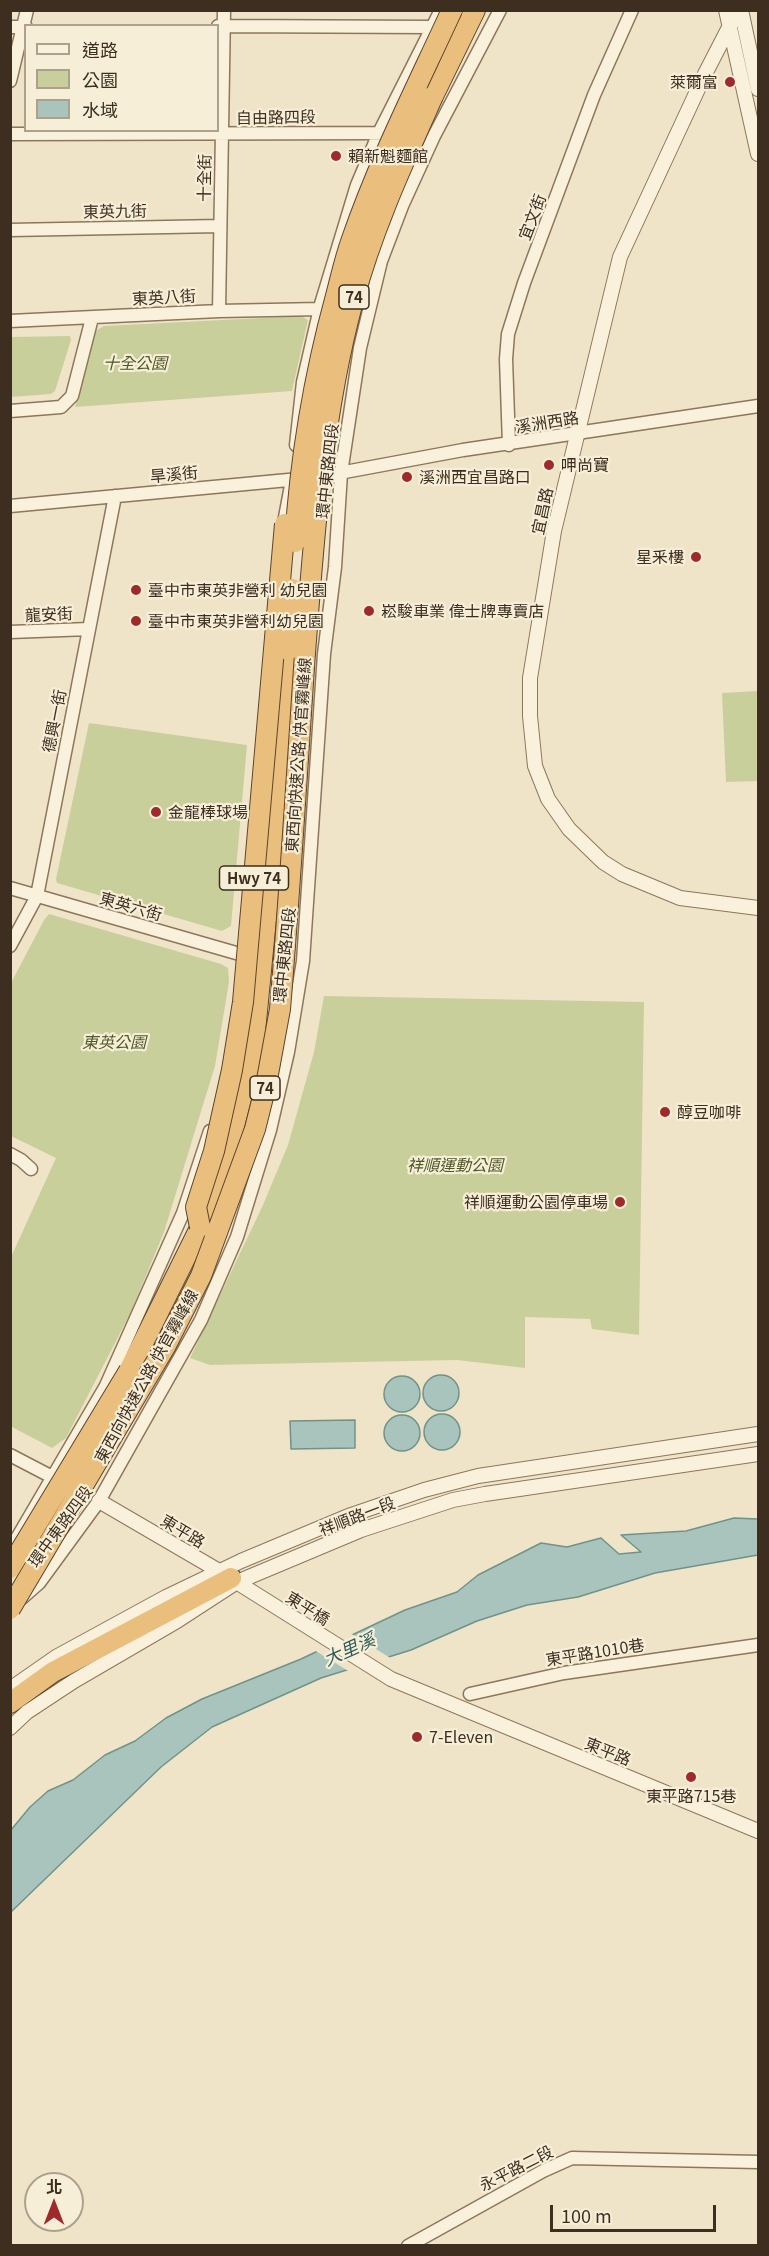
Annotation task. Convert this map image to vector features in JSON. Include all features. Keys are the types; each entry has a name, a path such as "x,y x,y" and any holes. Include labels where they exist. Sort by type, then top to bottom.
{"highway":[{"name":"東西向快速公路 快官霧峰線","path":"10,1568 129,1371 200,1227 227,1154 254,1042 272,858 297,505 315,385 351,241 376,175 452,10"},
{"name":"東西向快速公路 快官霧峰線","path":"10,1609 170,1337 201,1276 255,1129 280,1009 316,509 333,394 353,302 387,199 475,10"},
{"name":"Hwy 74","path":"200,1227 196,1207 214,1151 232,1070 243,1002 285,524"},
{"path":"10,1703 53,1672 229,1577"}],"street":[{"path":"10,81 20,27 27,10"},
{"name":"十全街","path":"219,310 222,134 220,26 224,10"},
{"name":"環中東路四段","path":"104,1390 183,1213 216,1111 243,955 262,689 274,559 285,524 303,382 320,309 357,185 379,133 441,10"},
{"name":"環中東路四段","path":"10,1609 39,1583 99,1501 201,1320 237,1237 270,1130 288,1052 303,961 324,654 335,567 341,473 360,348 381,261 402,206 434,136 500,10"},
{"name":"宜文街","path":"509,445 506,359 508,334 524,283 594,95 632,10"},
{"path":"739,10 759,89"},
{"name":"宜昌路","path":"739,10 728,17 620,257 554,531 530,678 530,716 535,766 548,799 569,829 603,862 622,874 680,898 759,908"},
{"path":"728,17 759,154"},
{"path":"220,26 433,27"},
{"name":"自由路四段","path":"10,134 379,133 434,136"},
{"name":"東英九街","path":"10,230 219,226"},
{"name":"東英八街","path":"10,321 219,310 320,309"},
{"path":"10,411 61,407 72,396 92,318"},
{"name":"溪洲西路","path":"341,473 463,450 509,445 759,406"},
{"name":"旱溪街","path":"10,506 292,480 341,473"},
{"name":"德興一街","path":"10,946 37,896 115,496"},
{"name":"環中東路四段","path":"10,1548 140,1331 172,1260 241,1075 259,956 288,567 285,524"},
{"name":"龍安街","path":"10,632 89,628"},
{"name":"東英六街","path":"10,888 243,955"},
{"path":"10,1154 31,1169"},
{"name":"祥順路一段","path":"10,1728 27,1712 74,1681 177,1621 229,1577 351,1515 423,1490 478,1476 759,1434"},
{"name":"祥順路一段","path":"10,1689 43,1665 166,1597 453,1500 551,1482 759,1454"},
{"path":"10,1455 99,1501"},
{"name":"東平路","path":"99,1501 250,1591"},
{"name":"東平橋","path":"250,1591 391,1679 445,1702"},
{"name":"東平路1010巷","path":"470,1694 564,1673 759,1645"},
{"name":"東平路","path":"445,1702 759,1831"},
{"name":"永平路二段","path":"408,2246 572,2158 759,2162"}],"green space":[{"name":"十全公園","path":"301,316 308,320 292,391 75,407 95,331 104,326"},
{"path":"70,336 71,340 55,391 51,394 11,397 11,337"},
{"path":"758,691 758,781 726,782 722,693"},
{"name":"金龍棒球場","path":"89,723 247,745 231,926 222,931 57,883"},
{"name":"東英公園","path":"49,914 221,964 228,968 229,982 215,1066 164,1232 131,1312 66,1438 52,1448 10,1426 11,1257 56,1158 11,1136 11,983"},
{"name":"祥順運動公園","path":"324,996 644,1002 639,1335 592,1329 590,1319 525,1317 525,1368 457,1360 210,1365 190,1358 263,1205 288,1145 314,1052"}],"water":[{"path":"441,1375 453,1381 459,1393 453,1405 441,1411 429,1405 423,1393 429,1381"},
{"path":"402,1376 414,1382 420,1394 414,1406 402,1412 390,1406 384,1394 390,1382"},
{"path":"442,1414 454,1420 460,1432 454,1444 442,1450 430,1444 424,1432 430,1420"},
{"path":"402,1415 415,1420 420,1433 415,1446 402,1451 389,1446 384,1433 389,1420"},
{"path":"355,1420 355,1448 291,1449 290,1421"},
{"name":"大里溪","path":"734,1518 758,1519 758,1555 655,1573 578,1597 527,1605 477,1621 411,1650 321,1678 212,1727 161,1767 11,1912 11,1830 30,1807 48,1791 73,1780 105,1755 135,1741 166,1718 202,1699 301,1659 405,1610 457,1592 478,1575 541,1543 567,1547 601,1538 619,1554 641,1552 621,1535 686,1531"}],"pier":[{"path":"350,1633 392,1659 350,1672 314,1650"}],"place":[{"name":"萊爾富","path":"730,82"},
{"name":"賴新魁麵館","path":"336,156"},
{"name":"呷尚寶","path":"549,465"},
{"name":"溪洲西宜昌路口","path":"407,477"},
{"name":"星釆樓","path":"696,557"},
{"name":"臺中市東英非營利 幼兒園","path":"136,590"},
{"name":"崧駿車業 偉士牌專賣店","path":"369,611"},
{"name":"臺中市東英非營利幼兒園","path":"136,621"},
{"name":"金龍棒球場","path":"156,812"},
{"name":"醇豆咖啡","path":"665,1112"},
{"name":"祥順運動公園停車場","path":"620,1202"},
{"name":"7-Eleven","path":"417,1737"},
{"name":"東平路715巷","path":"691,1777"}]}
